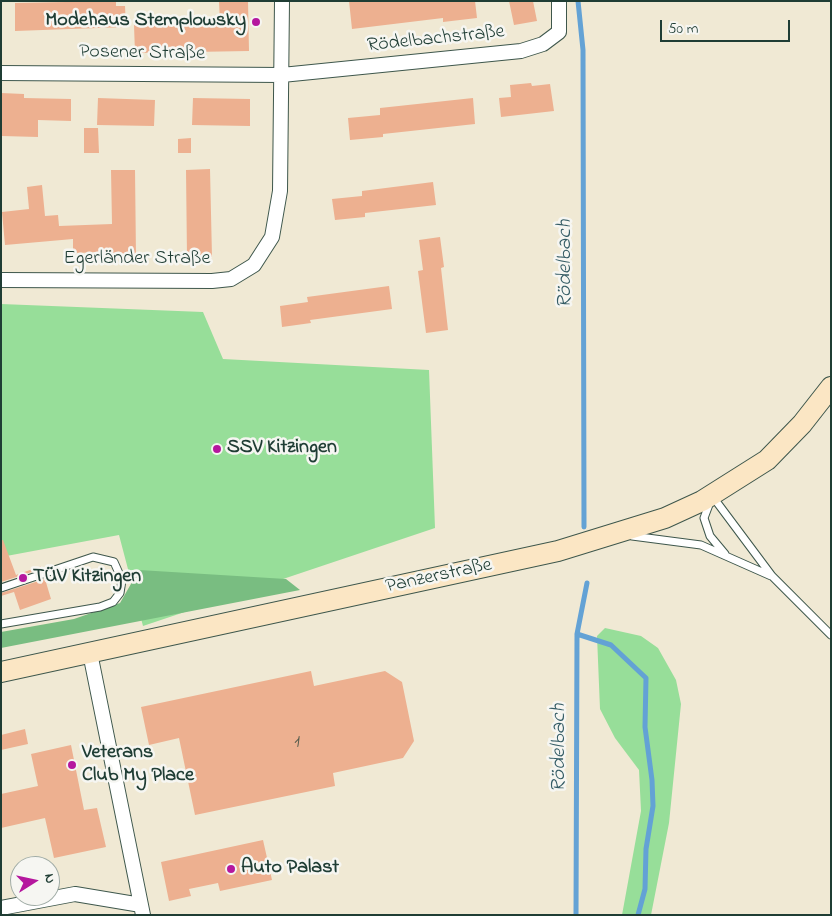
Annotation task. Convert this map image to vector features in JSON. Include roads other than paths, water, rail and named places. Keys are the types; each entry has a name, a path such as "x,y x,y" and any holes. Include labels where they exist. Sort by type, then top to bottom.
{"main road":[{"name":"Panzerstraße","path":"1,672 558,551 665,518 712,495 767,460 784,444 831,387"}],"street":[{"name":"Egerländer Straße","path":"1,280 212,282 231,279 254,266 272,237 280,191 282,1"},
{"name":"Rödelbachstraße","path":"282,75 520,52 542,44 558,32 560,1"},
{"name":"Posener Straße","path":"1,73 282,75"},
{"path":"1,908 75,894 142,910 90,654"}],"lane":[{"path":"712,495 704,518 710,536 728,558"},
{"path":"712,495 772,576 831,635"},
{"path":"616,534 701,545 772,576"},
{"path":"1,588 93,557 114,562 122,580 120,593 113,602 100,607 1,624"}],"waterway":[{"name":"Rödelbach","path":"578,1 583,50 584,527"},
{"name":"Rödelbach","path":"576,915 577,634 587,583"},
{"path":"577,634 611,645 646,678 645,727 652,780 653,806 646,849 645,889 638,915"}],"place":[{"name":"Modehaus Stemplowsky","path":"256,22"},
{"name":"SSV Kitzingen","path":"217,449"},
{"name":"TÜV Kitzingen","path":"23,578"},
{"name":"Veterans Club My Place","path":"72,765"},
{"name":"Auto Palast","path":"231,869"}]}
